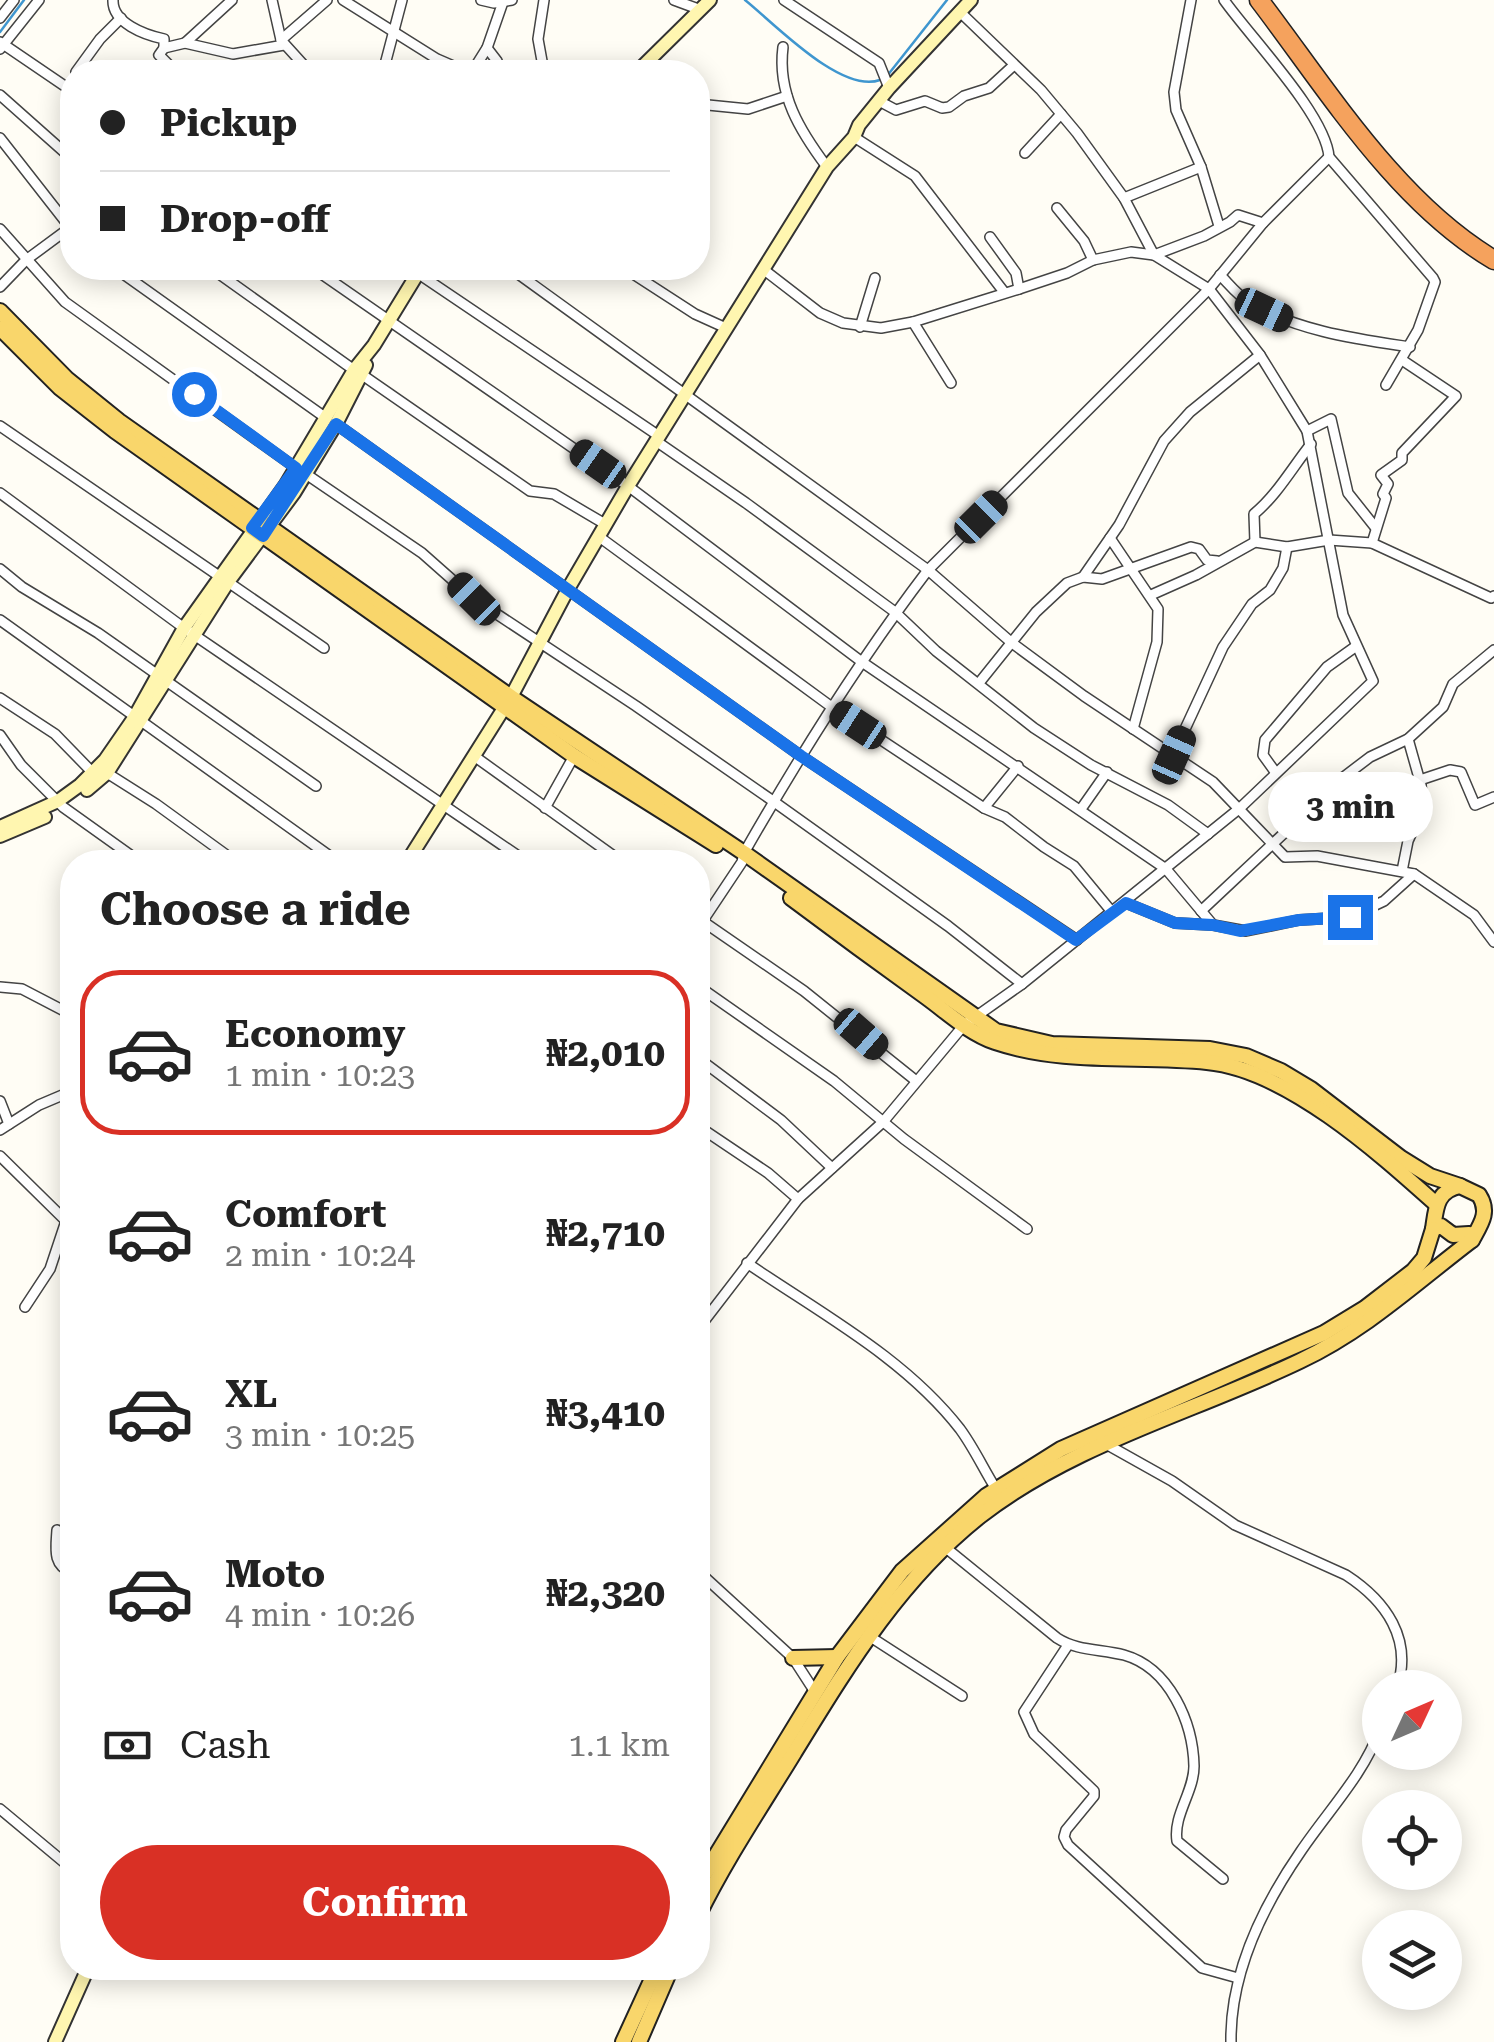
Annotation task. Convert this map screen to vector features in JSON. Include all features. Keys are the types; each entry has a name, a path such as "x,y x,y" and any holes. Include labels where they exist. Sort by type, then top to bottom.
{"highway":[{"path":"1259,0 1382,161 1448,227 1494,260"}],"main road":[{"path":"415,850 508,702 628,486 828,167 854,137 887,85 970,0"},
{"path":"650,60 705,5"},
{"path":"0,836 60,804 100,773 138,720 223,579 301,471 410,280"},
{"path":"0,311 80,390 261,527"},
{"path":"3,337 88,411 261,527 508,702 743,857 970,1019 1023,1040 1052,1044 1210,1049 1246,1056 1311,1089 1430,1176 1474,1190 1489,1203 1488,1219 1472,1240 1397,1302 1331,1345 1064,1464 980,1516 911,1581 869,1636 710,1895"},
{"path":"508,702 574,756 743,857"},
{"path":"0,827 60,804"},
{"path":"970,1019 972,1032 1049,1055 1210,1062 1244,1069 1304,1100 1393,1166 1436,1204"},
{"path":"710,1864 837,1658 902,1571 963,1514 1061,1449 1324,1333 1365,1308 1424,1258 1436,1204 1445,1192 1460,1186"},
{"path":"1433,1228 1441,1226 1454,1235 1469,1234 1472,1240"},
{"path":"793,1658 837,1658"},
{"path":"55,2042 83,1980"},
{"path":"623,2042 651,1980"},
{"path":"638,2042 666,1980"}],"street":[{"path":"0,18 14,0"},
{"path":"39,0 1,45 60,82"},
{"path":"113,0 112,9 121,18 148,36 164,39 159,55 164,60"},
{"path":"185,43 232,0"},
{"path":"272,0 283,42 299,60"},
{"path":"164,48 185,43 233,54 283,42 326,0"},
{"path":"343,0 437,60"},
{"path":"387,60 402,0"},
{"path":"479,60 507,1 482,0"},
{"path":"542,60 538,38 544,0"},
{"path":"674,0 705,5"},
{"path":"784,0 883,66 887,85"},
{"path":"1191,0 1174,92 1176,110 1220,226"},
{"path":"1224,0 1302,100 1324,136 1328,157 1435,282 1410,347 1386,385"},
{"path":"959,11 1061,114 1124,198 1154,255"},
{"path":"84,60 121,18"},
{"path":"783,47 780,69 787,96 805,137 828,167"},
{"path":"488,48 497,60"},
{"path":"879,101 896,110 925,101 949,108 970,93 989,88 1014,65"},
{"path":"0,95 60,148"},
{"path":"710,105 748,108 787,96"},
{"path":"1024,153 1061,114"},
{"path":"854,137 914,176 1004,292"},
{"path":"0,138 60,213"},
{"path":"710,906 832,708 895,612 928,570 1209,289 1263,223 1328,157"},
{"path":"1124,198 1200,167"},
{"path":"1057,208 1084,241 1093,260"},
{"path":"1154,255 1238,215 1263,223"},
{"path":"0,229 65,302 422,553 474,599 773,801 1022,984"},
{"path":"0,287 26,260 60,236"},
{"path":"990,237 1016,273 1018,289"},
{"path":"710,1313 798,1199 883,1122 970,1019 1126,903 1240,808 1373,682 1343,615 1307,431 1260,355 1209,289 1154,255 1130,252 1093,260 1067,273 913,322 881,328 860,327 820,313 763,269"},
{"path":"1220,275 1246,301 1283,319 1410,347"},
{"path":"860,327 875,278"},
{"path":"132,280 801,756 1076,940"},
{"path":"228,280 530,491 554,494 832,708 984,808 1006,816 1044,848 1074,866 1112,912"},
{"path":"331,280 628,486 862,662 1166,869 1213,925"},
{"path":"432,280 895,612 936,651 1034,728 1168,805 1208,834"},
{"path":"527,280 928,570 1012,643 1212,782 1288,858 1317,856 1414,874 1474,916 1494,942"},
{"path":"643,280 695,314 726,328"},
{"path":"913,322 951,384"},
{"path":"1083,577 1110,538 1164,441 1190,412 1260,355"},
{"path":"1372,543 1388,484 1380,475 1402,460 1402,453 1456,396 1402,360"},
{"path":"1307,431 1329,418 1334,423 1348,493 1374,527"},
{"path":"0,426 324,648"},
{"path":"1254,542 1254,514 1275,496 1280,483 1311,444"},
{"path":"0,494 189,632 507,850"},
{"path":"1110,538 1158,609 1157,642 1133,729"},
{"path":"1151,595 1254,542 1288,547 1329,540 1372,543 1491,598 1494,596"},
{"path":"979,683 1051,595 1067,583 1083,577 1102,578 1191,547 1216,562"},
{"path":"1174,755 1224,646 1252,604 1270,590 1283,568 1288,547"},
{"path":"0,569 22,588 55,605 316,786"},
{"path":"0,620 321,850"},
{"path":"1276,773 1264,754 1266,740 1327,667 1355,647"},
{"path":"1201,911 1345,776 1370,757 1408,739 1444,707 1453,684 1494,650"},
{"path":"0,698 55,734 100,773 156,804 219,850"},
{"path":"0,735 21,765 60,804 123,850"},
{"path":"1402,870 1408,841 1423,808 1420,780 1408,739"},
{"path":"474,756 605,850"},
{"path":"544,808 574,756"},
{"path":"984,808 1018,766"},
{"path":"1420,780 1450,770 1461,772 1476,805 1494,797"},
{"path":"1081,808 1107,772"},
{"path":"1126,903 1175,923 1246,931 1299,920 1350,917 1384,901 1414,874"},
{"path":"710,929 804,990 915,1080"},
{"path":"0,987 22,989 60,1009"},
{"path":"710,994 834,1081 1026,1229"},
{"path":"710,1067 781,1120 832,1168"},
{"path":"0,1101 4,1127 60,1096"},
{"path":"710,1134 768,1173 798,1199"},
{"path":"0,1156 60,1211"},
{"path":"25,1307 50,1269 60,1239"},
{"path":"747,1263 914,1380 960,1430 996,1489"},
{"path":"1106,1444 1172,1481 1235,1525 1346,1574 1362,1586 1398,1632 1404,1658 1401,1670"},
{"path":"57,1530 60,1565"},
{"path":"946,1548 1068,1645 1141,1662 1174,1694 1193,1750 1194,1773 1177,1822 1176,1841 1223,1878"},
{"path":"710,1583 793,1658 816,1692"},
{"path":"869,1636 962,1696"},
{"path":"1068,1645 1024,1712 1034,1734 1094,1791 1066,1830 1068,1845 1202,1968 1238,1978"},
{"path":"1230,2042 1230,2010 1256,1933 1299,1854 1362,1767"},
{"path":"0,1809 60,1859"}],"waterway":[{"path":"0,32 24,0"},
{"path":"745,0 828,67 864,82 880,80"},
{"path":"887,76 947,0"}],"route":[{"path":"194,394 296,468 252,528 263,536 336,424 801,756 1076,940 1126,903 1175,923 1240,931 1299,920 1350,917"}]}
